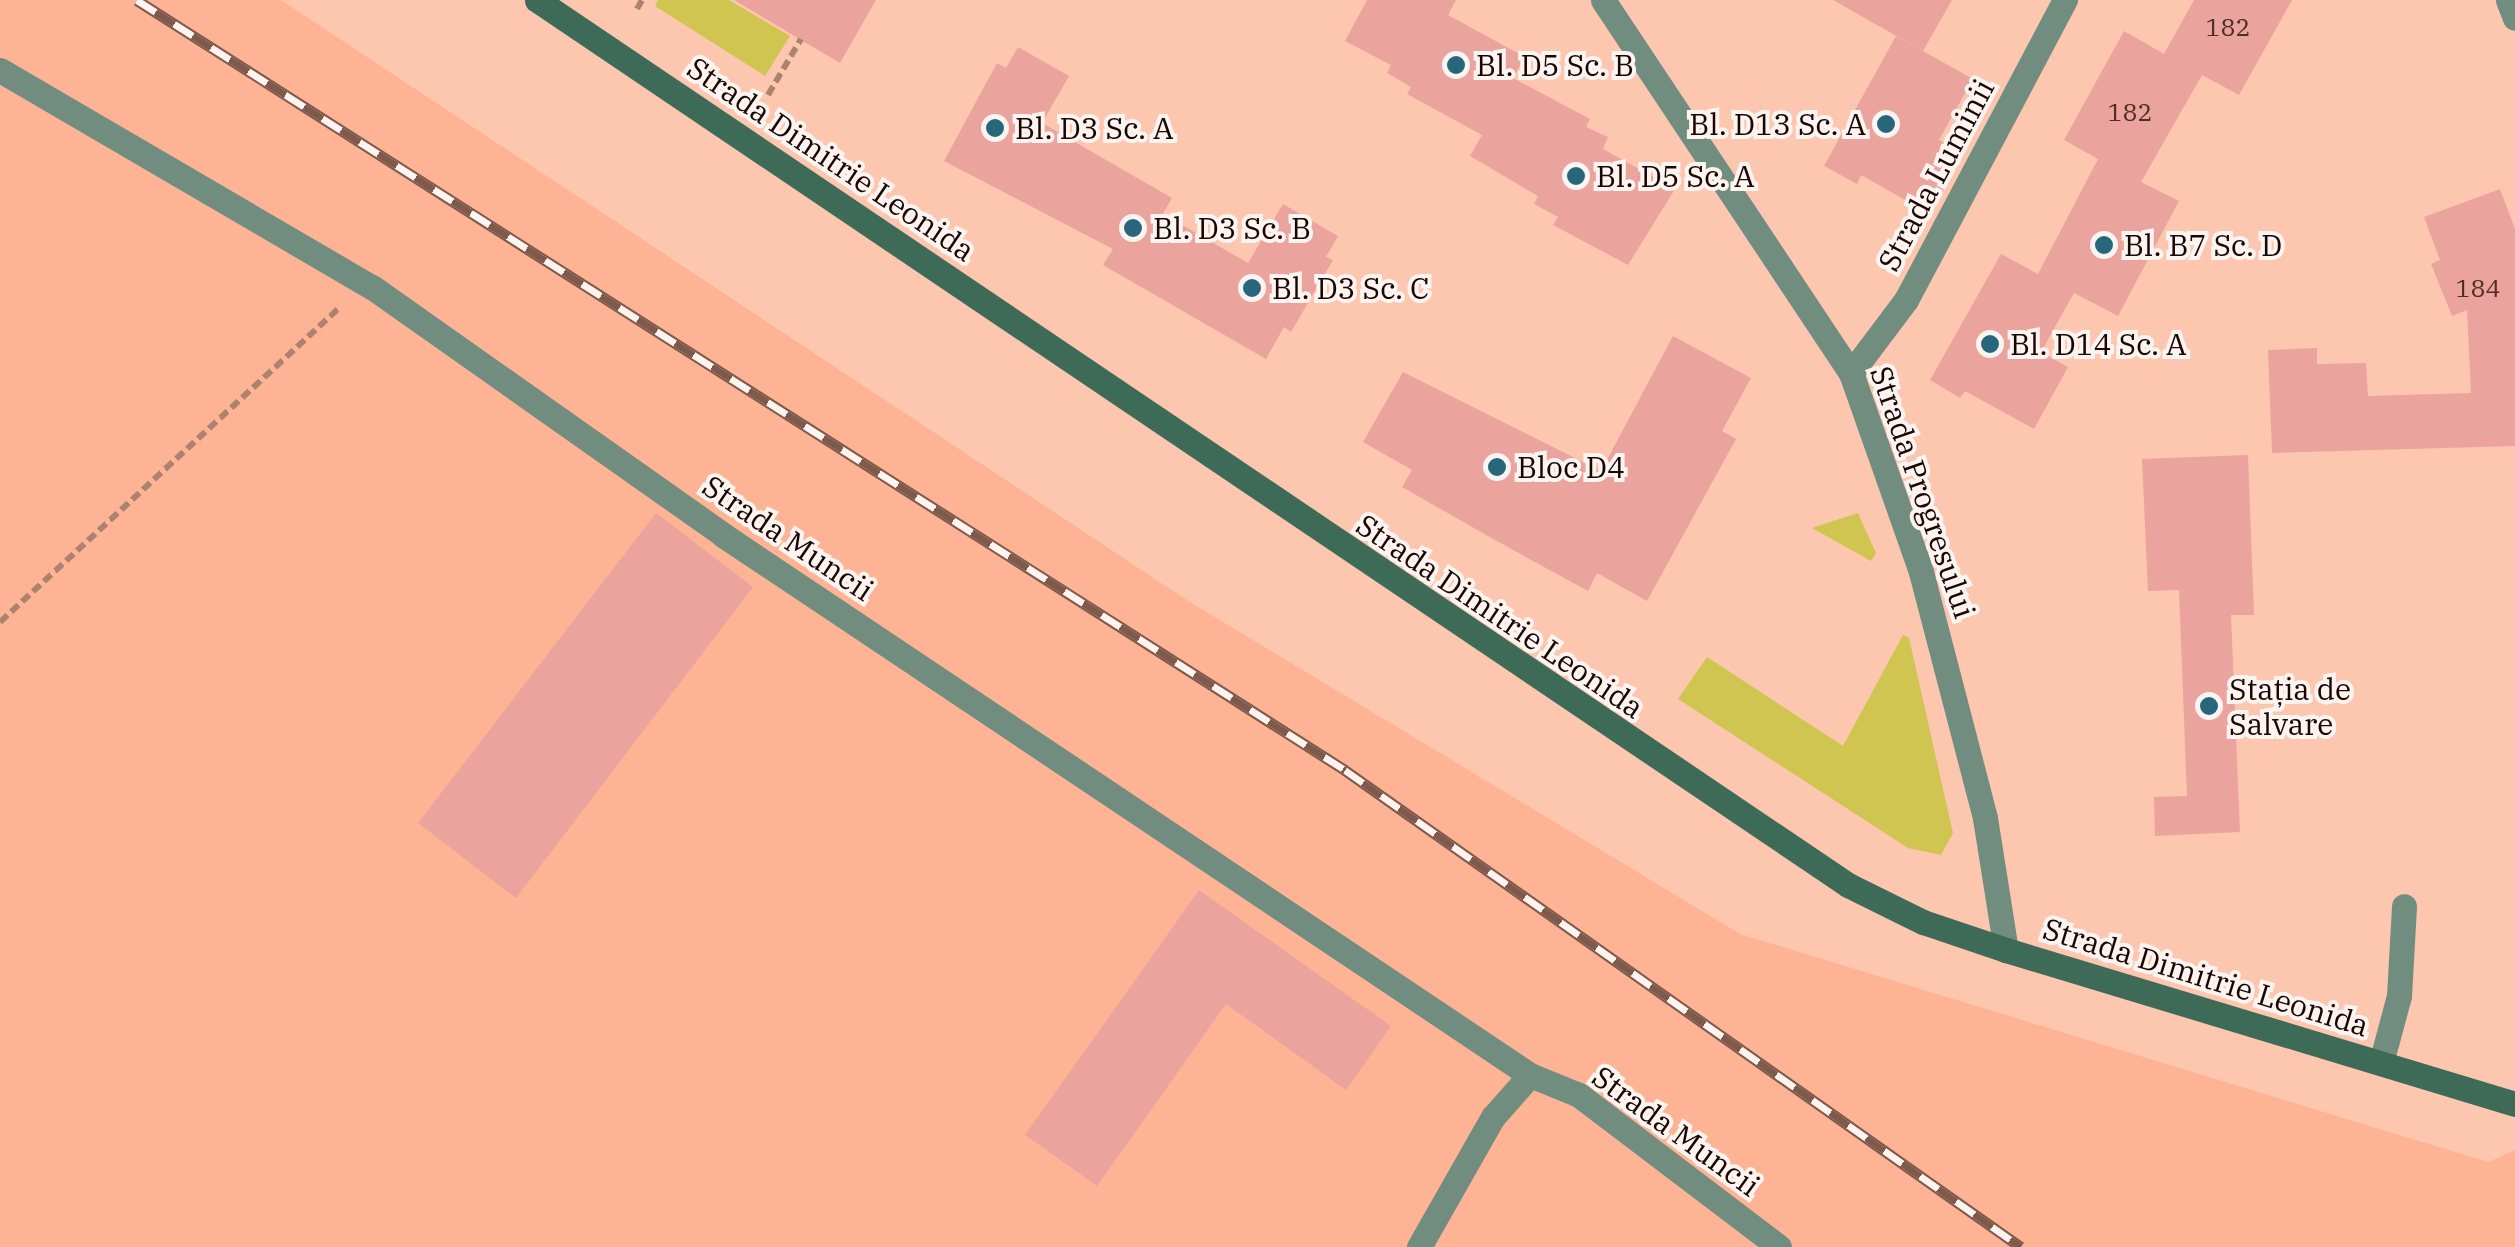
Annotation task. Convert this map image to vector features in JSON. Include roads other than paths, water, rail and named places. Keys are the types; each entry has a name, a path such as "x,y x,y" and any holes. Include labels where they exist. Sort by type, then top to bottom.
{"main road":[{"name":"Strada Dimitrie Leonida","path":"537,0 1730,812 1848,885 1923,922 2006,950 2515,1104"}],"street":[{"name":"Strada Progresului","path":"1603,0 1851,373 1922,572 1985,818 2006,950"},
{"name":"Strada Luminii","path":"1851,373 1906,300 2066,0"},
{"path":"2508,0 2515,18"},
{"name":"Strada Muncii","path":"0,70 366,284 723,534 1530,1075 1579,1095 1779,1247"},
{"path":"2381,1063 2400,996 2404,906"},
{"path":"1419,1247 1493,1117 1530,1075"}],"railway":[{"path":"137,0 1345,770 2021,1247"}],"place":[{"name":"Bl. D5 Sc. B","path":"1456,65"},
{"name":"Bl. D13 Sc. A","path":"1886,124"},
{"name":"Bl. D3 Sc. A","path":"995,128"},
{"name":"Bl. D5 Sc. A","path":"1576,176"},
{"name":"Bl. D3 Sc. B","path":"1133,228"},
{"name":"Bl. B7 Sc. D","path":"2104,245"},
{"name":"Bl. D3 Sc. C","path":"1252,288"},
{"name":"Bl. D14 Sc. A","path":"1990,344"},
{"name":"Bloc D4","path":"1497,467"},
{"name":"Stația de Salvare","path":"2209,706"}]}
